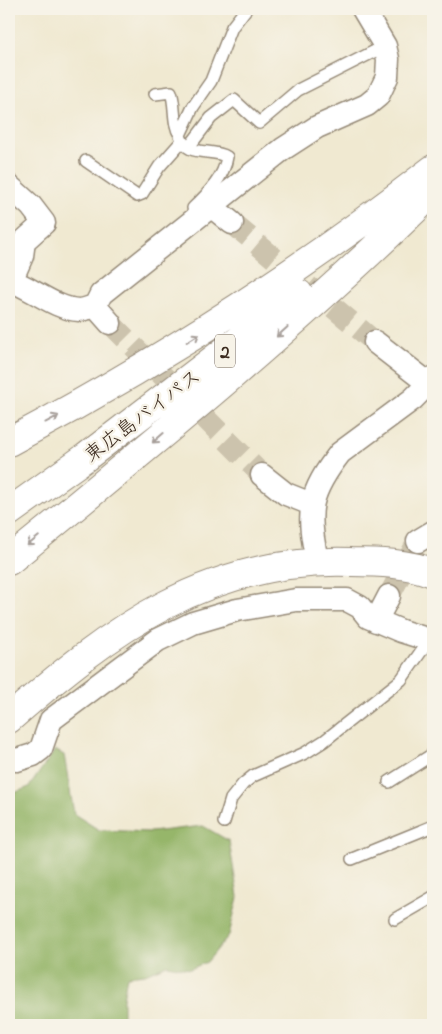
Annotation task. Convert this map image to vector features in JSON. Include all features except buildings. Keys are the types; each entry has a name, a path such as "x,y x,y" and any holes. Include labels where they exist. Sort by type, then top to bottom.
{"main road":[{"path":"9,442 99,394 224,319 308,262 433,169"},
{"name":"東広島バイパス","path":"9,512 86,458 288,303 433,180"},
{"path":"9,561 146,449 271,342 433,192"},
{"path":"9,719 87,654 136,622 185,594 215,581 317,560 412,567 433,573"}],"street":[{"path":"9,186 31,206 44,223 24,241 22,256 10,280 22,284 58,304 79,310 94,306 101,294 284,149 317,127 367,105 378,96 388,77 388,59 385,46 363,9"},
{"path":"211,206 232,223"},
{"path":"94,306 110,323"},
{"path":"317,560 309,528 311,504 318,488 340,453 432,383 375,342"},
{"path":"262,475 286,494 311,504"},
{"path":"376,620 389,596"},
{"path":"9,758 17,760 33,755 41,748 50,720 158,640 193,623 238,610 296,600 347,600 376,620 401,632 431,640"}],"lane":[{"path":"183,141 193,106 211,81 232,27 246,9"},
{"path":"86,161 100,173 137,196 142,194 159,167 183,141 234,100 259,123 298,90 385,46"},
{"path":"155,94 171,92 175,104 176,128 183,141 200,153 220,153 227,157 225,169 218,181 190,211 191,222"},
{"path":"224,822 231,799 243,784 253,776 305,753 324,740 401,680 431,640"},
{"path":"390,782 433,754"},
{"path":"352,858 433,826"},
{"path":"395,919 433,897"}],"green space":[{"path":"55,750 64,755 74,814 99,830 151,832 203,826 229,841 238,897 229,935 207,962 190,969 167,965 145,974 127,976 123,999 123,1025 9,1025 9,795 29,787"}],"tunnel":[{"path":"232,223 375,342"},
{"path":"110,323 262,475"},
{"path":"389,596 418,541"}]}
